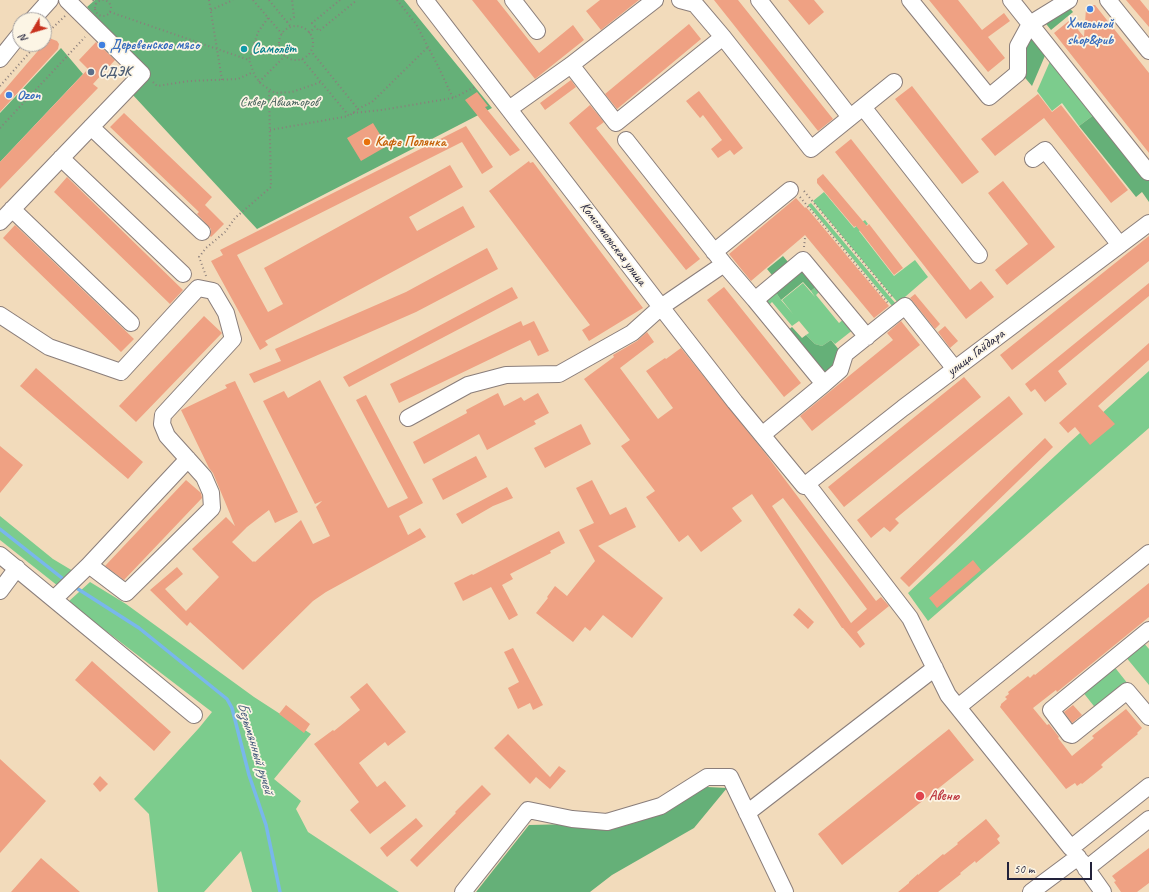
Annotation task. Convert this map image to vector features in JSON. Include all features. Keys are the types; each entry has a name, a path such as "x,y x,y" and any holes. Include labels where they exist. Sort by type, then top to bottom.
{"street":[{"path":"39,12 50,0"},
{"name":"Комсомольская улица","path":"425,0 735,402 805,485 910,618 948,694 1079,858 1103,892"},
{"path":"513,0 538,31"},
{"path":"509,109 571,65 656,0"},
{"path":"759,0 850,117"},
{"path":"910,0 989,98 1018,73 1018,46 1030,24 1069,0"},
{"path":"1010,0 1148,172"},
{"path":"1108,0 1149,50"},
{"path":"692,1 723,37 811,148 894,82"},
{"path":"0,222 142,74 71,4"},
{"path":"571,65 616,123 723,37"},
{"path":"0,59 12,44"},
{"path":"863,107 979,255"},
{"path":"91,127 202,232"},
{"path":"626,140 719,258 824,384"},
{"path":"1033,159 1045,150 1120,245"},
{"path":"61,158 183,274"},
{"path":"408,418 468,385 506,375 559,374 632,334 661,307 797,191"},
{"path":"12,209 131,323"},
{"name":"улица Гайдара","path":"805,485 955,369 1149,223"},
{"path":"755,300 803,260 867,336"},
{"path":"0,316 49,347 121,372 198,288 213,291 226,313 233,339 163,415 162,424 167,436 204,477 211,493 212,508 126,593 89,565"},
{"path":"762,435 840,370 845,354 905,306 955,369"},
{"path":"54,599 89,565 188,459"},
{"path":"958,707 1149,553"},
{"path":"0,555 194,715"},
{"path":"0,591 17,568"},
{"path":"1149,630 1050,710 1068,734 1072,735 1127,691 1149,717"},
{"path":"747,813 935,668"},
{"path":"463,892 528,810 572,819 607,822 661,806 707,777 730,777 785,892"},
{"path":"1079,858 1149,786"},
{"path":"1031,892 1079,858 1149,819"}],"path":[{"path":"93,0 96,4 96,14 100,16 108,15 111,7 106,0 102,0 96,4"},
{"path":"209,0 222,80"},
{"path":"211,10 233,0"},
{"path":"253,0 282,34"},
{"path":"269,0 291,27"},
{"path":"287,22 294,17 292,0"},
{"path":"340,0 312,22 319,31 357,0"},
{"path":"397,0 416,24 453,98"},
{"path":"52,27 71,4"},
{"path":"110,12 250,60"},
{"path":"268,18 258,32 250,60 253,72 259,82 275,93 292,92 321,82"},
{"path":"297,26 304,28 309,32 312,38 313,45 311,51 302,59 290,59 285,56 279,46 279,40 282,34 291,27 297,26"},
{"path":"0,128 94,27"},
{"path":"309,32 315,27"},
{"path":"270,130 349,116 353,112 372,102 428,47"},
{"path":"311,51 358,109"},
{"path":"0,86 30,52"},
{"path":"259,82 285,56"},
{"path":"302,59 349,116"},
{"path":"142,74 157,86 189,81 238,79 253,72"},
{"path":"353,112 382,110 453,98 474,87 496,93"},
{"path":"213,291 199,257 206,248 225,232 236,218 271,187 269,89"},
{"path":"797,191 899,311"},
{"path":"797,191 899,311"}],"green space":[{"name":"Сквер Авиаторов","path":"95,0 404,0 492,108 257,229 132,94 150,77 87,7"},
{"path":"1068,6 1073,12 1051,30 1043,20"},
{"path":"1031,32 1047,51 1032,86 1021,73 1022,51"},
{"path":"61,48 83,74 0,162 0,113"},
{"path":"1051,59 1095,114 1079,126 1062,103 1052,111 1037,91"},
{"path":"1095,114 1149,174 1149,202 1142,192 1136,197 1079,126"},
{"path":"824,192 854,228 865,220 868,224 859,231 894,276 915,260 928,277 898,303 813,201"},
{"path":"811,203 896,304 893,307 808,205"},
{"path":"783,256 788,262 772,275 767,269"},
{"path":"802,271 818,285 811,291 803,282 781,300 773,288"},
{"path":"803,283 815,297 811,291 818,285 822,289 816,295 839,323 845,318 854,329 835,344 831,340 822,346 815,344 806,335 809,333 799,321 792,326 772,302 766,308 762,297 773,288 781,300 793,314 782,300"},
{"path":"792,327 802,338 806,335 815,344 822,346 831,340 840,351 836,366 824,376 787,331"},
{"path":"1149,371 1149,428 928,621 908,593 1070,442"},
{"path":"0,516 53,559 73,571 58,586 0,540"},
{"path":"90,582 126,604 254,697 311,734 274,779 301,801 296,809 308,832 399,892 252,892 241,851 204,892 158,892 149,814 134,799 212,712 68,602"},
{"path":"1142,641 1149,649 1149,685 1125,656"},
{"path":"1113,665 1128,684 1097,710 1082,691"},
{"path":"707,787 727,788 694,828 612,875 590,892 476,892 529,825 616,823"}],"building":[{"path":"472,0 497,0 539,53 573,25 584,40 535,79"},
{"path":"600,0 639,0 601,30 586,11"},
{"path":"714,0 738,0 833,119 818,131"},
{"path":"788,0 814,0 824,12 809,25"},
{"path":"929,0 958,0 982,30 1004,13 1010,21 988,37 1005,58 988,72"},
{"path":"1126,0 1140,0 1149,11 1149,27"},
{"path":"1092,5 1095,5 1149,73 1149,153 1054,33 1070,20 1084,37 1086,9"},
{"path":"689,24 701,39 617,109 605,94"},
{"path":"52,39 57,41 59,44 58,49 0,112 0,95 37,52 52,52"},
{"path":"96,42 115,60 93,84 98,88 0,189 0,162 88,69 79,60"},
{"path":"571,80 576,87 545,110 540,103"},
{"path":"912,86 979,172 962,184 895,99"},
{"path":"699,91 743,148 734,155 730,150 718,158 711,149 722,140 703,115 700,118 686,101"},
{"path":"477,92 488,106 485,107 520,150 510,156 465,100"},
{"path":"1038,94 1052,112 1061,105 1128,190 1111,203 1044,118 995,156 981,139"},
{"path":"590,105 604,122 596,128 700,259 686,270 569,123"},
{"path":"124,113 212,197 205,205 224,224 211,237 211,229 197,214 199,212 110,127"},
{"name":"Кафе Полянка","path":"373,123 387,146 361,161 347,138"},
{"path":"466,126 493,167 482,174 462,142 237,255 268,312 283,304 264,268 450,165 463,187 409,217 417,231 463,206 475,227 265,341 268,345 260,350 211,261 223,255 220,250"},
{"path":"851,139 970,290 981,281 994,297 966,319 835,152"},
{"path":"529,161 530,163 533,162 643,308 589,341 582,330 590,325 489,191"},
{"path":"823,174 867,226 869,224 903,268 894,275 856,226 854,227 817,183 817,179"},
{"path":"67,177 183,290 170,304 54,192"},
{"path":"1003,181 1055,247 1007,285 995,270 1028,244 988,193"},
{"path":"796,198 805,208 806,207 889,306 874,318 805,235 751,281 729,254"},
{"path":"15,225 134,339 121,352 3,238"},
{"path":"1149,236 1149,261 1012,370 1000,355"},
{"path":"487,248 498,269 416,312 254,383 249,374 281,361 275,349 406,292"},
{"path":"1149,283 1149,296 1058,371 1067,384 1045,402 1035,389 1031,392 1025,384"},
{"path":"512,287 518,298 349,387 343,377"},
{"path":"724,287 801,383 784,397 707,300"},
{"path":"915,294 940,324 935,329 910,298"},
{"path":"204,316 222,333 136,422 119,406"},
{"path":"521,321 523,326 534,321 549,351 538,356 530,340 399,403 390,384"},
{"path":"901,321 920,345 812,431 800,416 893,340 887,333"},
{"path":"945,326 958,341 950,348 938,332"},
{"path":"647,332 654,342 620,368 658,419 673,408 646,371 681,348 765,453 876,601 881,597 889,606 857,632 865,644 860,648 842,628 752,494 732,508 742,521 701,552 688,535 679,542 646,497 655,491 621,446 630,440 584,379 614,357 613,355 637,341","holes":["783,498 867,609 851,623 772,506"]},
{"path":"1149,343 1149,360 1098,406 1115,424 1090,445 1075,427 1068,433 1059,423"},
{"path":"36,368 143,462 128,479 20,386"},
{"path":"964,377 981,397 844,507 828,487"},
{"path":"320,380 388,508 408,498 356,400 366,395 423,503 399,516 408,535 420,528 426,537 326,592 313,601 243,670 190,622 187,626 150,590 177,567 183,574 165,589 186,611 219,577 192,549 226,517 235,526 213,473 209,468 181,410 227,388 225,385 235,381 298,512 275,523 269,510 247,527 232,542 253,562 255,562 301,520 313,544 330,536 316,507 322,501 315,504 263,401 284,391 288,398"},
{"path":"498,393 504,406 521,397 524,401 538,393 549,413 534,421 536,424 487,450 479,434 424,464 413,442 467,413 466,410"},
{"path":"1009,396 1023,414 895,519 899,523 890,532 884,527 871,538 857,520"},
{"path":"581,424 591,444 545,468 534,448"},
{"path":"1045,438 1053,447 909,587 900,578"},
{"path":"0,446 23,465 0,493"},
{"path":"476,456 487,477 443,500 432,479"},
{"path":"186,480 201,493 202,498 124,580 105,566"},
{"path":"592,480 610,515 626,507 636,527 598,546 663,598 632,638 603,615 590,631 585,627 573,642 536,613 555,586 567,596 595,561 579,530 594,523 576,488"},
{"path":"507,487 513,498 493,506 462,524 456,514"},
{"path":"559,531 565,543 550,551 551,553 510,574 513,579 502,585 518,615 509,620 491,587 463,601 454,583 472,574 473,575"},
{"path":"973,560 981,570 937,608 929,598"},
{"path":"1149,583 1149,617 1057,692 1056,690 1033,708 1047,725 1049,724 1072,756 1094,738 1092,736 1126,709 1142,728 1137,733 1138,734 1101,765 1103,767 1082,784 1081,783 1077,786 1075,783 1066,789 1000,707 1001,704 1007,699 1005,697 1009,694 1008,692 1028,676 1030,678 1034,674 1035,675"},
{"path":"799,608 814,622 808,629 793,615"},
{"path":"513,648 543,705 533,710 530,703 518,709 508,688 519,682 504,652"},
{"path":"92,661 171,732 154,751 75,680"},
{"path":"367,683 406,732 388,746 385,742 359,763 377,787 385,781 406,806 370,834 350,810 359,802 314,744 333,730 334,731 360,710 350,697"},
{"path":"286,705 310,724 304,733 279,714"},
{"path":"1073,705 1082,715 1072,723 1064,712"},
{"path":"949,729 974,760 842,865 818,834"},
{"path":"508,734 550,777 559,766 566,771 550,789 536,777 530,784 494,748"},
{"path":"0,759 46,801 0,853"},
{"path":"100,776 108,784 100,792 93,784"},
{"path":"482,785 491,794 417,867 410,860"},
{"path":"416,818 423,826 387,857 380,848"},
{"path":"986,819 1000,836 997,839 1000,843 976,863 975,861 938,892 898,892 943,854 944,855 958,844 957,843"},
{"path":"1149,848 1149,883 1137,892 1121,892 1112,876"},
{"path":"41,858 80,892 11,892"}],"waterway":[{"path":"0,529 62,578"},
{"name":"Безымянный ручей","path":"78,589 139,628 227,699 232,708 249,775 266,825 280,892"}],"place":[{"name":"Хмельной shop&pub","path":"1090,9"},
{"name":"Деревенское мясо","path":"102,45"},
{"name":"Самолёт","path":"244,49"},
{"name":"СДЭК","path":"91,72"},
{"name":"Ozon","path":"9,95"},
{"name":"Кафе Полянка","path":"367,142"},
{"name":"Авеню","path":"920,796"}]}
